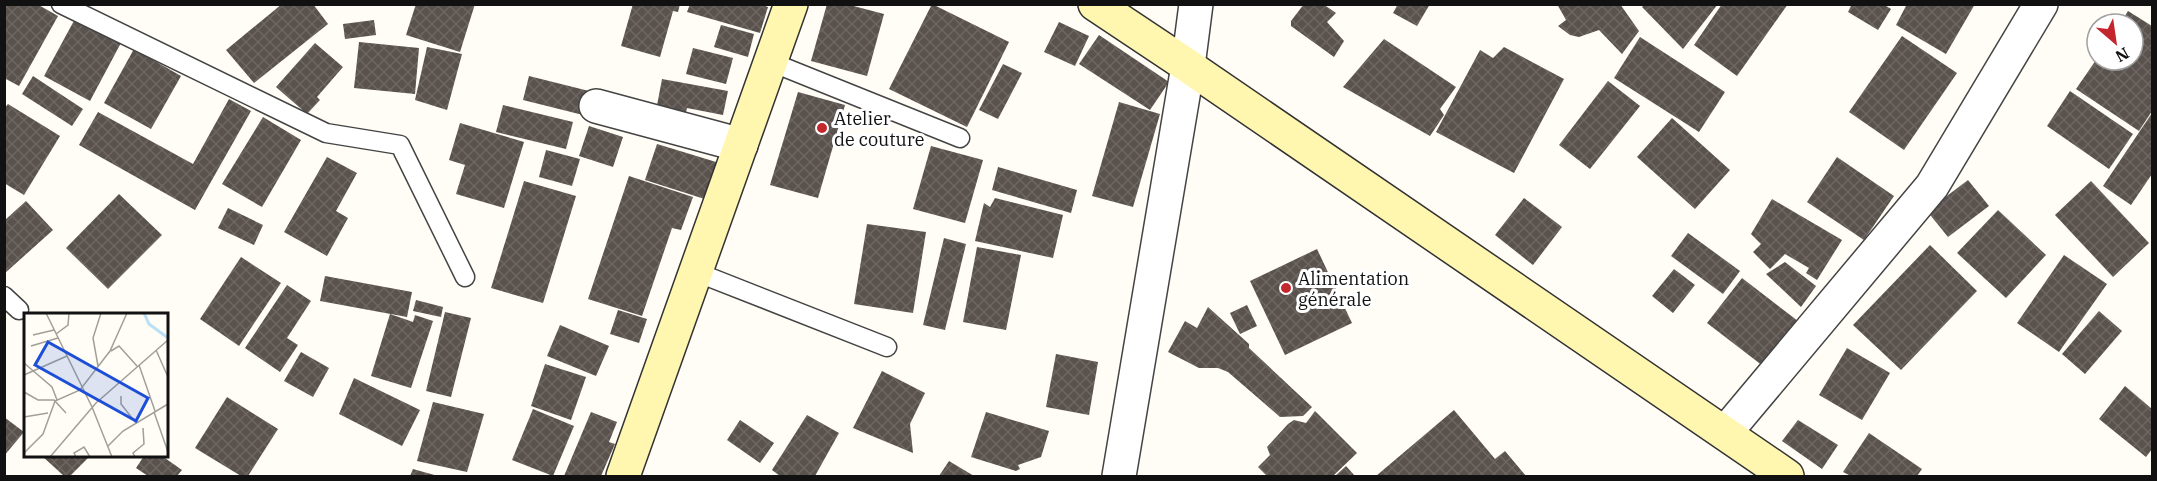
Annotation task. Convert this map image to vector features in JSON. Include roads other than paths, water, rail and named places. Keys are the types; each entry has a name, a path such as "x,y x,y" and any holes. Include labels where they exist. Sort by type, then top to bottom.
{"street":[{"path":"623,477 791,4"},
{"path":"1095,4 1787,477"},
{"path":"1119,477 1188,66 1196,4"},
{"path":"1725,433 1932,186 2041,4"},
{"path":"596,106 741,145"}],"lane":[{"path":"61,4 326,134 400,145 465,277"},
{"path":"771,62 960,138"},
{"path":"696,272 887,347"},
{"path":"4,296 19,310"}],"place":[{"name":"Atelier de couture","path":"822,128"},
{"name":"Alimentation générale","path":"1286,288"}]}
